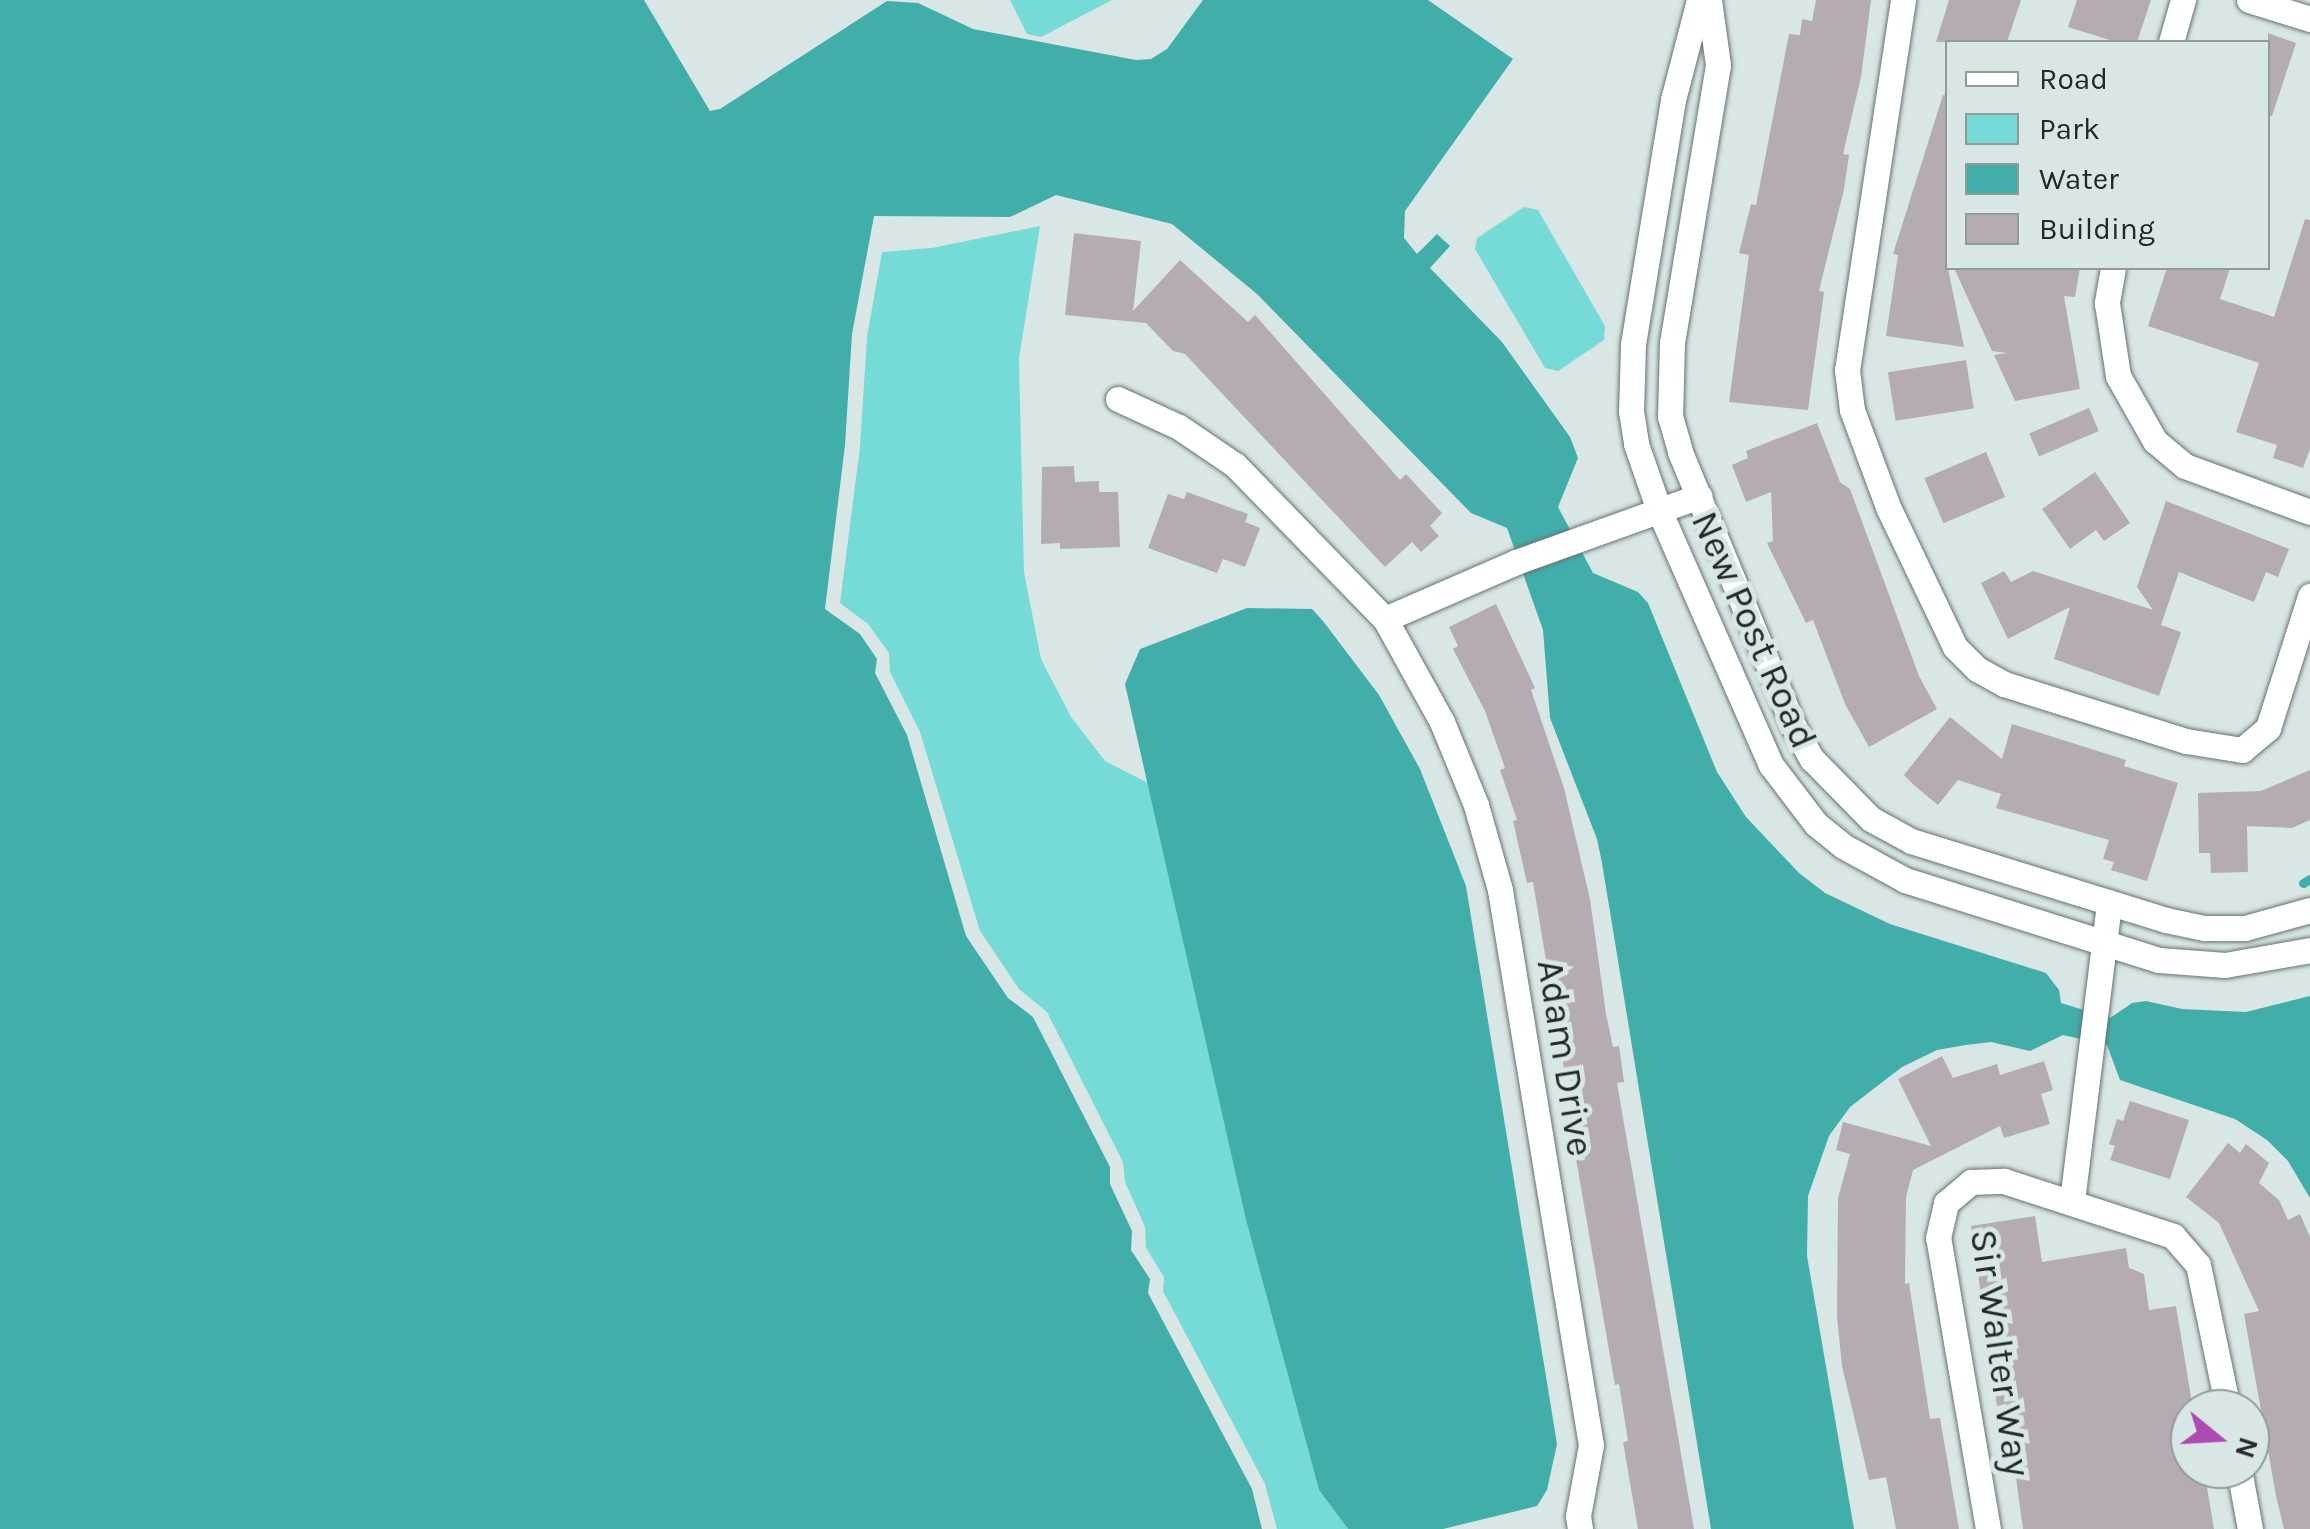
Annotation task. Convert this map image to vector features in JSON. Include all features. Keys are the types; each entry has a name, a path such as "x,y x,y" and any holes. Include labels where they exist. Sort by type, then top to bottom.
{"street":[{"name":"New Post Road","path":"1699,0 1673,100 1630,378 1636,444 1659,510 1753,732 1792,796 1816,824 1843,846 1905,880 2102,942 2192,965 2258,963 2310,950"},
{"name":"New Post Road","path":"1708,0 1718,66 1668,379 1670,416 1680,452 1794,727 1812,759 1837,790 1871,819 1910,840 2109,902 2205,928 2246,928 2310,910"},
{"path":"1902,0 1847,370 1852,410 1888,507 1955,647 1976,669 2004,684 2186,741 2242,750 2268,728 2310,596"},
{"path":"2172,40 2183,0"},
{"path":"2250,0 2310,18"},
{"path":"2113,270 2107,302 2118,376 2155,440 2185,466 2310,512"},
{"name":"Adam Drive","path":"1118,400 1180,427 1235,465 1386,619 1442,722 1476,805 1500,890 1590,1446 1578,1516 1580,1529"},
{"path":"1386,619 1516,562 1699,496"},
{"path":"2072,1201 2109,902"},
{"name":"Sir Walter Way","path":"1988,1529 1938,1238 1946,1202 1971,1182 2004,1181 2173,1236 2198,1265 2224,1389"},
{"path":"2243,1489 2250,1529"}],"green space":[{"path":"1010,0 1112,0 1041,37 1027,34"},
{"path":"1524,207 1538,210 1605,326 1604,340 1558,371 1545,368 1475,249 1477,238"},
{"path":"1040,226 1019,359 1024,572 1041,659 1071,717 1105,761 1148,783 1246,1220 1319,1490 1348,1529 1277,1529 1265,1484 1163,1291 1164,1277 1146,1248 1145,1227 1125,1182 1123,1162 1047,1012 1019,989 980,931 920,732 890,672 889,653 868,624 840,603 860,447 867,337 882,252 932,248"}],"water":[{"path":"0,0 644,0 710,111 720,109 887,1 918,3 973,29 1136,60 1151,59 1167,49 1203,0 1428,0 1513,59 1405,211 1404,238 1417,254 1437,234 1450,246 1430,268 1502,342 1570,437 1578,458 1558,507 1593,573 1638,592 1648,603 1717,772 1746,817 1799,873 1825,893 1890,924 2046,973 2059,990 2061,1003 2110,1018 2132,1003 2146,1001 2182,1009 2246,1012 2310,996 2310,1198 2288,1161 2267,1140 2235,1119 2120,1080 2107,1045 2063,1035 2030,1051 1991,1042 1937,1050 1902,1067 1850,1107 1829,1136 1808,1196 1807,1256 1854,1529 1711,1529 1602,863 1597,839 1550,718 1543,630 1507,528 1471,513 1257,294 1172,224 1056,195 1010,217 874,216 852,334 845,445 825,609 860,634 877,659 875,673 907,735 966,936 1008,998 1033,1017 1110,1167 1110,1184 1132,1231 1131,1250 1150,1279 1148,1293 1252,1489 1262,1529 0,1529"},
{"path":"1247,608 1312,609 1323,621 1379,695 1420,769 1466,886 1557,1444 1547,1490 1537,1506 1443,1529 1348,1529 1319,1490 1246,1220 1125,684 1140,649"}],"building":[{"path":"1816,0 1871,0 1861,77 1843,154 1849,155 1844,189 1819,291 1824,292 1808,410 1729,402 1749,255 1739,253 1751,204 1756,205 1789,34 1800,35 1802,19 1812,21"},
{"path":"1949,0 2021,0 2008,40 1936,42"},
{"path":"2077,0 2151,0 2138,40 2110,40 2068,27"},
{"path":"2268,33 2296,43 2272,116 2270,40"},
{"path":"1945,95 1945,270 1948,270 1964,347 1886,336 1898,255 1893,254"},
{"path":"2305,219 2310,220 2310,449 2303,468 2273,458 2277,445 2236,432 2259,363 2148,326 2166,270 2229,270 2220,299 2274,317"},
{"path":"1074,233 1141,241 1133,311 1180,260 1248,322 1255,315 1400,480 1406,474 1442,513 1430,526 1439,536 1421,552 1412,542 1385,567 1185,354 1173,351 1146,323 1065,315"},
{"path":"1955,270 2080,270 2075,297 2064,296 2080,389 2015,401 1994,355 2007,353 1992,351"},
{"path":"1966,360 1974,408 1896,421 1888,372"},
{"path":"2089,408 2099,431 2039,456 2029,433"},
{"path":"1817,423 1840,482 1850,489 1919,676 1937,709 1869,747 1845,704 1813,620 1806,623 1767,543 1773,541 1771,492 1746,502 1732,465 1748,458 1746,451"},
{"path":"1986,452 2005,497 1943,523 1924,478"},
{"path":"1074,466 1075,482 1099,481 1099,492 1118,492 1120,547 1060,549 1060,543 1041,544 1042,467"},
{"path":"2095,472 2130,523 2104,541 2096,530 2070,549 2042,509"},
{"path":"1187,492 1248,514 1245,522 1260,528 1245,567 1223,559 1217,573 1148,548 1168,494 1184,499"},
{"path":"2166,501 2289,549 2278,577 2266,572 2254,602 2179,572 2161,625 2181,632 2159,696 2054,659 2070,607 2008,639 1981,583 2004,571 2011,582 2033,571 2153,610 2137,587"},
{"path":"1496,604 1535,688 1531,690 1564,788 1590,899 1606,1014 1613,1047 1619,1046 1624,1082 1617,1083 1694,1529 1638,1529 1623,1442 1628,1441 1619,1384 1615,1385 1570,1124 1577,1123 1569,1068 1564,1069 1533,882 1527,883 1513,821 1517,820 1500,770 1505,768 1485,711 1453,649 1458,646 1449,627"},
{"path":"1950,717 2002,759 2012,724 2126,760 2124,766 2178,783 2147,881 2111,870 2114,862 2103,859 2109,840 1996,808 2001,794 1958,780 1938,805 1915,786 1904,775"},
{"path":"2310,770 2310,820 2292,828 2247,826 2248,872 2211,873 2210,853 2199,853 2198,793 2261,791"},
{"path":"1942,1056 1953,1078 1997,1064 2000,1075 2044,1061 2053,1090 2041,1094 2050,1124 2004,1138 2000,1126 1913,1170 1906,1197 1905,1284 1909,1283 1930,1419 1940,1418 1959,1529 1896,1529 1886,1477 1869,1480 1842,1366 1837,1317 1838,1198 1850,1154 1836,1150 1843,1122 1931,1146 1898,1079"},
{"path":"2130,1101 2189,1120 2170,1179 2110,1160 2115,1146 2109,1144 2117,1119 2123,1121"},
{"path":"2228,1143 2240,1153 2246,1144 2269,1163 2259,1183 2279,1200 2288,1220 2300,1214 2310,1237 2310,1529 2284,1529 2276,1496 2270,1462 2270,1389 2257,1389 2244,1314 2259,1311 2219,1223 2186,1197"},
{"path":"2035,1216 2042,1262 2126,1248 2129,1268 2144,1274 2149,1310 2176,1306 2190,1389 2170,1389 2170,1489 2207,1489 2214,1529 2023,1529 2006,1404 1997,1406 1971,1226"}],"waterway":[{"path":"2303,883 2310,879"}]}
